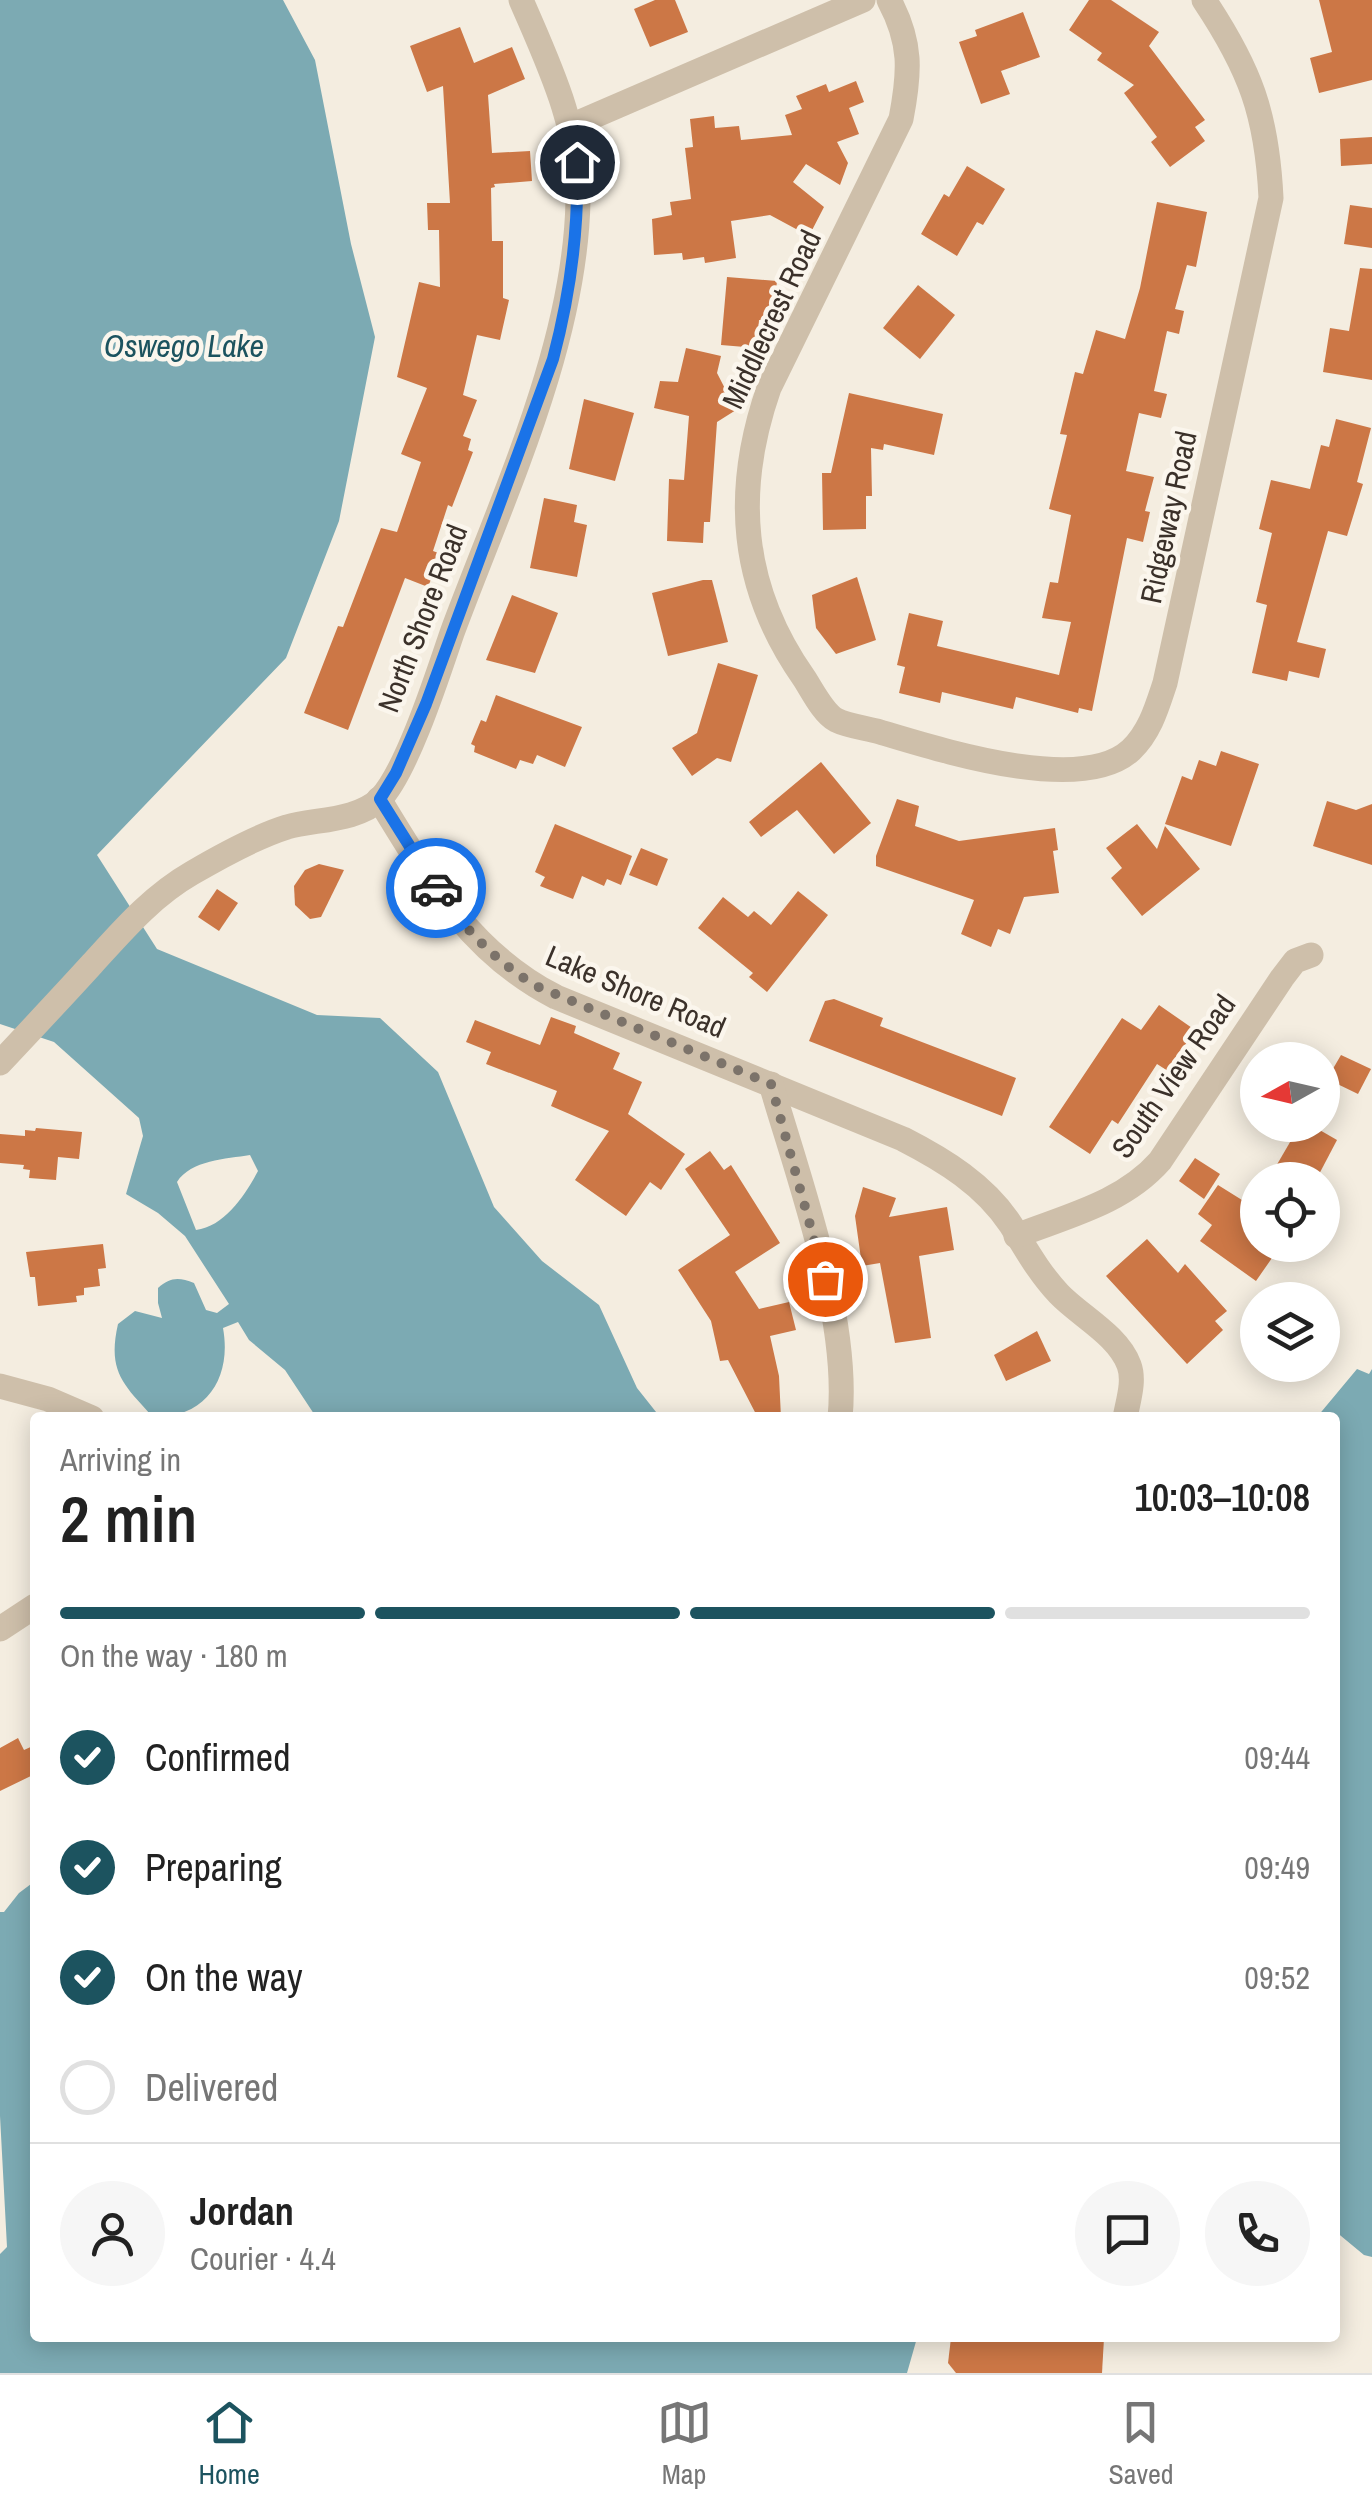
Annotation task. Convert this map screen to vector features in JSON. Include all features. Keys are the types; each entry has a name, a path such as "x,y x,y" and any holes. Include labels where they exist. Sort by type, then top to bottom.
{"street":[{"name":"North Shore Road","path":"380,799 396,773 426,704 553,359 563,321 578,202 577,162 571,126 556,82 521,0"},
{"path":"571,126 863,0"},
{"name":"Middlecrest Road","path":"833,719 781,646 758,586 746,528 746,474 754,430 768,388 901,118 908,52 902,26 889,0"},
{"name":"Ridgeway Road","path":"833,719 934,750 1059,770 1108,764 1130,752 1149,728 1165,683 1271,198 1265,126 1254,89 1204,0"},
{"path":"9,1054 142,910 196,870 266,835 352,814 380,799"},
{"name":"Lake Shore Road","path":"380,799 438,891 472,936 504,967 556,996 903,1139 944,1160 992,1201 1057,1292 1120,1348 1132,1376 1126,1412"},
{"name":"South View Road","path":"1016,1236 1122,1195 1143,1180 1160,1162 1282,978 1295,961 1311,955"},
{"path":"771,1084 810,1221 841,1356 840,1412"},
{"path":"0,1386 78,1412"},
{"path":"0,1629 30,1609"}],"water":[{"name":"Oswego Lake","path":"0,0 283,0 315,60 351,244 375,337 339,521 286,658 97,855 157,949 317,1015 380,1018 438,1072 494,1207 542,1261 599,1305 637,1388 656,1412 313,1412 285,1370 249,1340 238,1322 223,1328 223,1363 212,1391 188,1410 148,1412 120,1376 115,1354 118,1324 135,1311 162,1318 158,1288 175,1279 194,1283 206,1310 217,1313 229,1304 185,1236 158,1213 126,1194 143,1136 139,1118 54,1042 0,1024","holes":["250,1155 258,1171 225,1216 196,1230 177,1182 191,1169"]},
{"path":"1357,1369 1369,1374 1372,1369 1372,2257 1340,2235 1340,1412 1321,1412"},
{"path":"30,1885 30,2342 916,2342 907,2373 0,2373 0,2254 7,2247 0,2116 0,1912"}],"building":[{"path":"655,0 675,0 688,32 650,47 634,9"},
{"path":"1089,0 1111,0 1159,32 1149,46 1205,120 1195,127 1205,141 1170,167 1151,142 1157,137 1124,93 1134,85 1097,60 1102,53 1069,30"},
{"path":"1319,0 1372,0 1372,80 1319,93 1310,58 1332,52"},
{"path":"1023,12 1040,57 1001,71 1010,94 981,104 959,42 977,36 975,30"},
{"path":"460,27 474,63 512,47 525,79 488,95 492,153 530,151 532,181 494,184 491,188 492,241 503,241 503,298 509,300 500,340 477,335 463,395 477,400 463,436 471,439 468,450 473,452 452,507 448,505 433,551 441,554 428,587 405,578 348,730 304,713 381,528 397,532 421,462 401,454 427,388 397,377 419,282 440,287 439,230 428,230 427,203 450,203 443,86 427,92 410,46"},
{"path":"856,81 864,102 849,108 859,134 837,142 848,163 840,185 806,164 793,182 824,207 809,236 770,215 731,221 736,258 705,263 704,257 683,260 682,253 654,255 652,219 672,215 670,202 691,199 685,148 693,147 690,119 714,116 715,128 739,126 741,140 792,135 785,115 802,109 796,96 826,84 829,92"},
{"path":"1372,137 1372,164 1341,166 1340,139"},
{"path":"967,166 1005,189 983,225 977,222 957,256 921,234 944,194 949,197"},
{"path":"1157,202 1207,212 1196,267 1187,265 1175,309 1184,311 1179,334 1167,331 1154,391 1167,394 1161,418 1139,413 1126,471 1154,477 1145,511 1150,512 1143,542 1127,538 1092,711 1079,708 1078,713 1016,697 1013,709 942,692 940,703 899,693 905,667 897,665 909,613 943,621 937,646 1059,675 1071,622 1042,618 1050,582 1058,583 1071,515 1049,509 1067,435 1060,434 1075,372 1083,374 1096,330 1125,339 1140,288"},
{"path":"1350,205 1372,208 1372,248 1344,244"},
{"path":"1360,268 1372,269 1372,380 1323,372 1330,328 1349,331"},
{"path":"727,277 777,281 774,308 766,307 764,320 759,320 757,348 721,345"},
{"path":"918,285 955,315 920,359 883,328"},
{"path":"686,348 721,356 717,373 736,410 717,422 710,522 704,522 703,543 667,541 669,479 684,480 689,416 654,408 660,381 678,382"},
{"path":"849,393 943,414 934,455 884,444 883,450 871,448 872,496 866,496 866,529 823,530 822,473 831,473"},
{"path":"584,399 634,413 615,481 569,469"},
{"path":"1336,419 1371,428 1357,482 1363,484 1347,536 1328,531 1297,642 1326,649 1319,678 1289,671 1287,681 1252,673 1267,605 1256,602 1272,533 1259,529 1271,480 1310,489 1321,445 1329,447"},
{"path":"544,498 577,505 574,522 587,525 577,577 530,568"},
{"path":"857,577 876,640 836,654 816,628 812,595"},
{"path":"712,580 728,642 668,656 652,593"},
{"path":"512,595 558,613 535,673 486,660"},
{"path":"718,663 758,675 731,762 717,758 692,776 672,748 697,733"},
{"path":"496,695 582,727 565,767 537,755 533,764 520,760 516,769 474,752 475,746 471,744 481,720 486,722"},
{"path":"1221,751 1259,764 1231,846 1165,824 1182,776 1192,780 1199,760 1216,766"},
{"path":"821,762 871,823 834,854 797,810 761,837 749,822"},
{"path":"897,799 919,806 915,826 959,841 1055,828 1058,850 1053,851 1059,893 1024,897 1010,934 998,929 991,947 961,934 974,900 876,866"},
{"path":"1327,801 1356,810 1372,804 1372,865 1313,846"},
{"path":"555,824 632,856 621,885 607,879 604,886 582,876 573,899 540,886 545,877 535,872"},
{"path":"1137,824 1157,849 1165,826 1200,869 1142,916 1111,878 1122,868 1106,848"},
{"path":"641,848 668,859 657,886 629,875"},
{"path":"319,864 344,870 321,917 310,919 295,905 294,886 305,870"},
{"path":"217,889 238,903 219,931 198,917"},
{"path":"798,891 828,915 767,992 749,977 753,973 698,928 723,897 748,917 754,911 771,925"},
{"path":"834,999 883,1018 880,1026 1016,1078 1002,1116 809,1041 825,1001"},
{"path":"1159,1005 1195,1030 1168,1071 1157,1064 1118,1124 1112,1120 1090,1154 1049,1127 1122,1018 1141,1030"},
{"path":"551,1017 576,1026 574,1033 620,1053 613,1069 642,1082 628,1114 685,1154 661,1190 650,1182 626,1216 575,1180 609,1131 551,1106 557,1091 486,1064 491,1052 466,1042 475,1020 540,1045"},
{"path":"1340,1057 1371,1069 1358,1094 1340,1085"},
{"path":"25,1130 82,1132 79,1159 58,1157 56,1180 29,1178 30,1170 23,1169 24,1165 0,1163 0,1134 25,1136"},
{"path":"1290,1142 1336,1142 1325,1162 1278,1162"},
{"path":"710,1151 724,1170 731,1165 780,1243 735,1272 759,1309 789,1302 796,1330 770,1336 779,1376 781,1412 755,1412 728,1360 720,1361 711,1321 678,1270 730,1235 685,1169"},
{"path":"1195,1158 1220,1174 1204,1199 1179,1181"},
{"path":"1218,1185 1240,1199 1240,1262 1269,1262 1256,1281 1200,1241 1212,1225 1198,1214"},
{"path":"863,1187 896,1198 889,1217 947,1207 954,1250 919,1256 931,1338 895,1343 880,1263 862,1266 855,1216"},
{"path":"1147,1239 1178,1273 1185,1264 1227,1311 1215,1321 1223,1330 1187,1364 1106,1276"},
{"path":"103,1244 106,1268 98,1269 100,1286 84,1288 84,1295 76,1296 77,1302 38,1306 35,1277 30,1277 26,1252"},
{"path":"1037,1331 1051,1361 1006,1381 994,1355"},
{"path":"18,1738 24,1750 30,1747 30,1776 0,1791 0,1748"},
{"path":"951,2342 1104,2342 1102,2373 956,2373 948,2363"}],"way so far":[{"path":"436,888 472,936 504,967 536,986 771,1084 825,1279"}],"route":[{"path":"436,888 380,799 396,773 426,704 553,359 576,236 577,162"}]}
